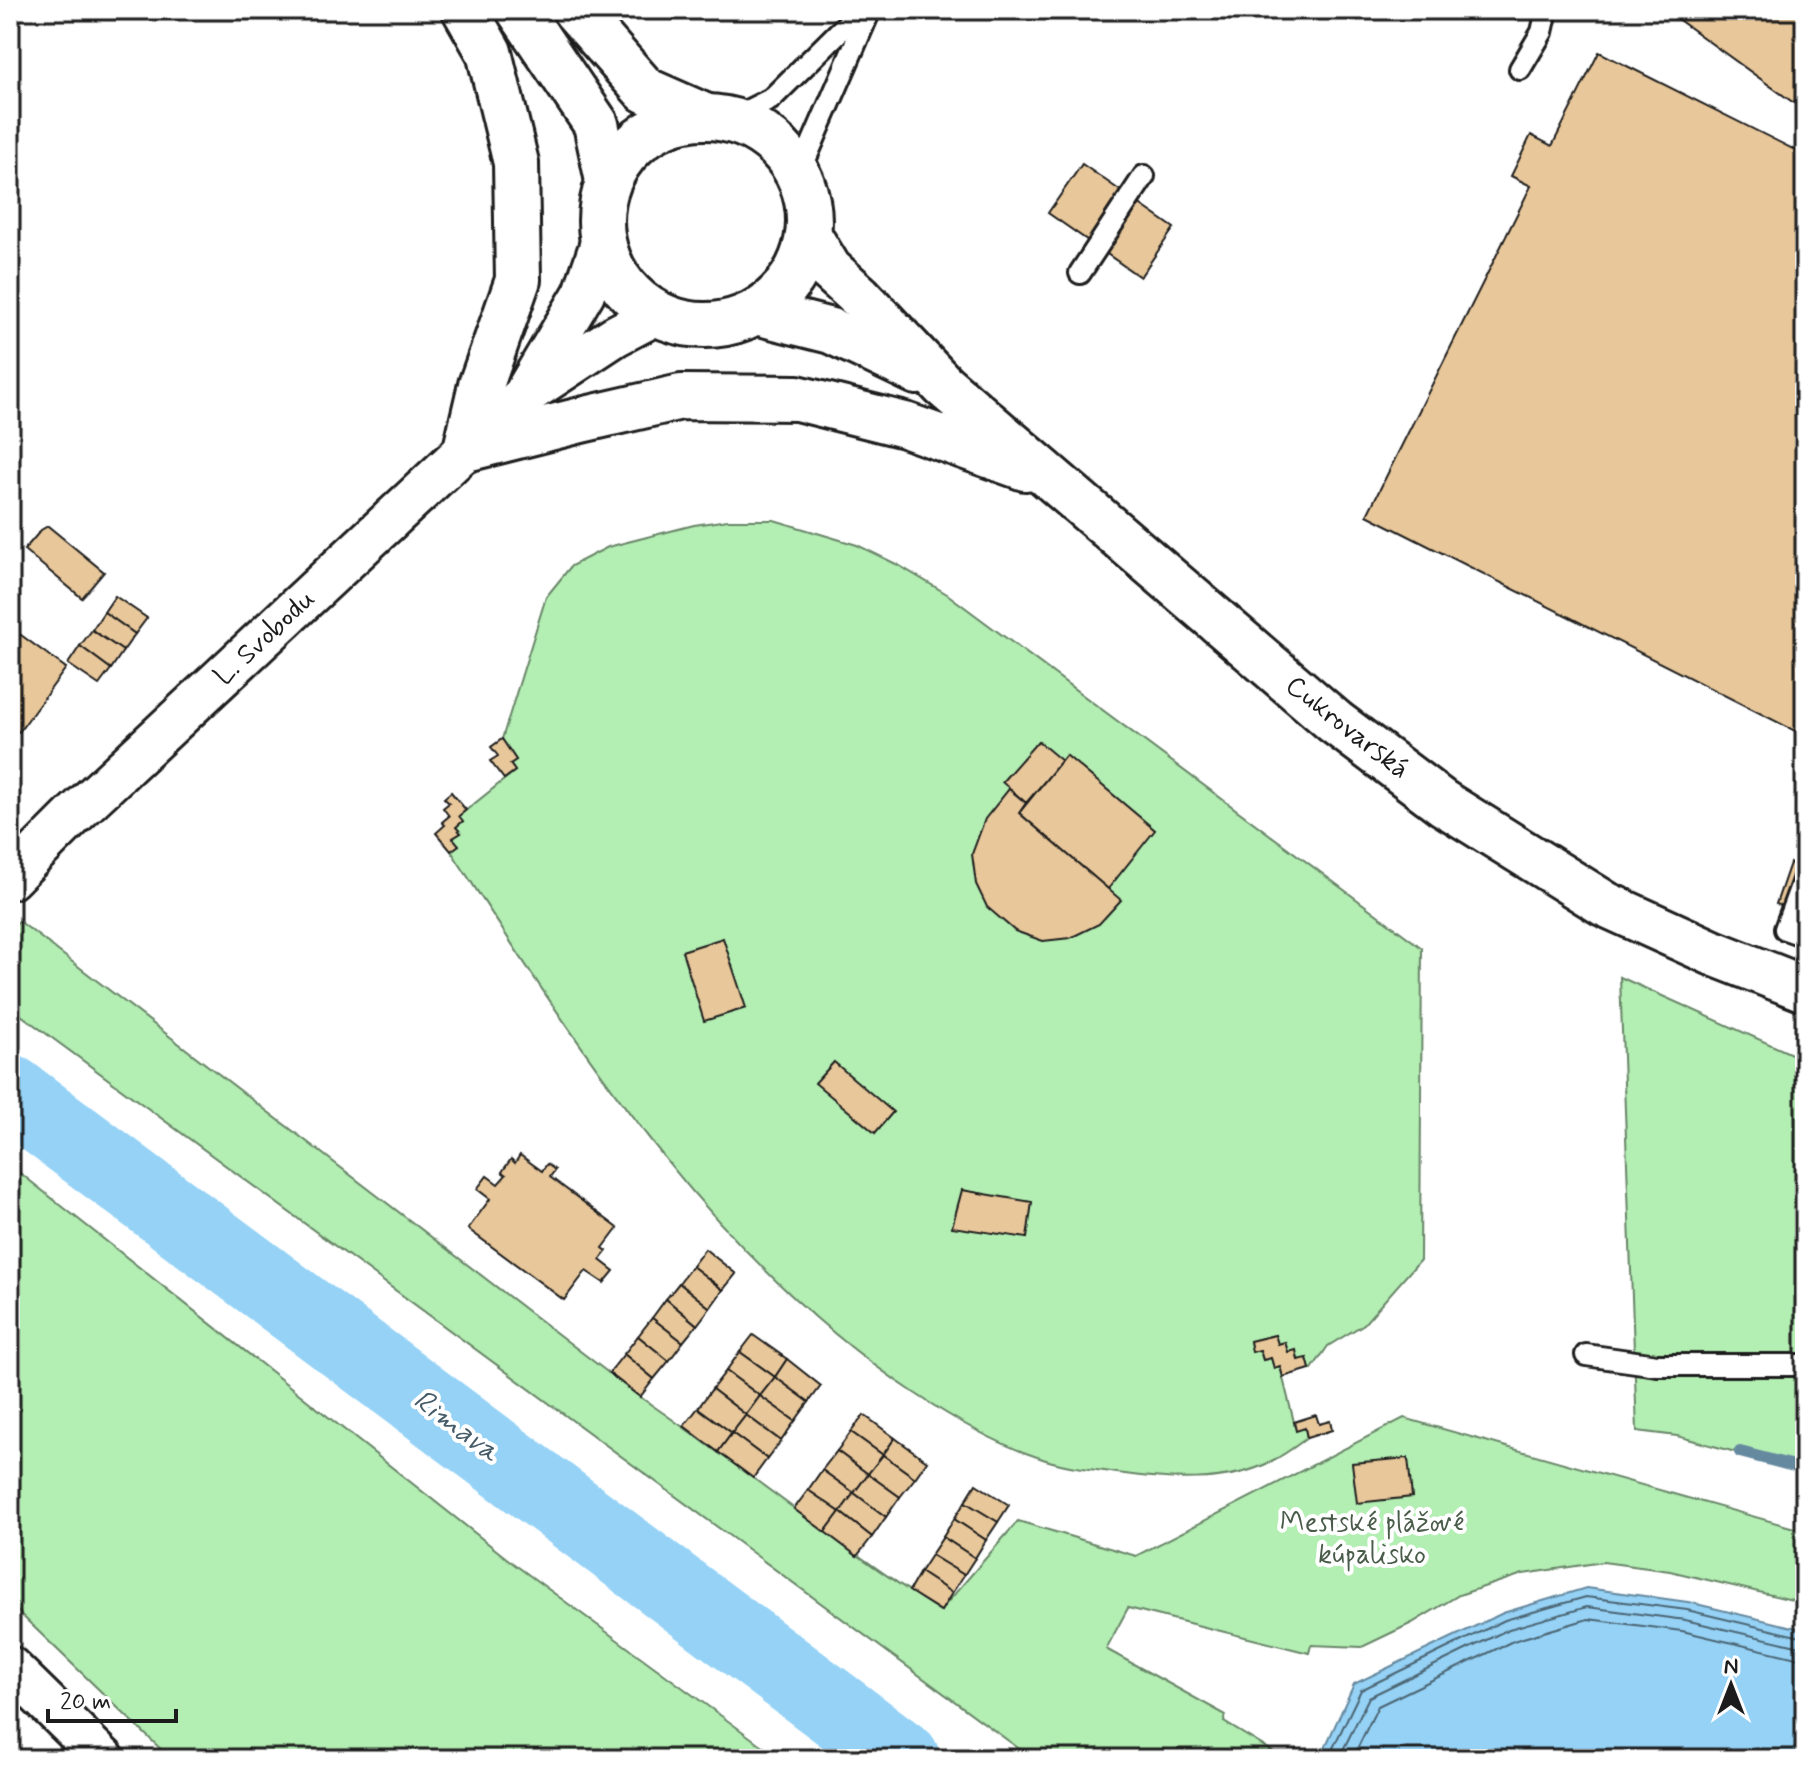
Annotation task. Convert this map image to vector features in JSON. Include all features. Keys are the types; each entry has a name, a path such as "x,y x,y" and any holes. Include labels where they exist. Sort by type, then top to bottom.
{"main road":[{"path":"465,10 489,52 516,163 518,280 481,385 466,449 681,397 797,398 905,425 1049,476"},
{"name":"Cukrovarská","path":"519,10 596,124 608,181"},
{"name":"Cukrovarská","path":"575,10 645,90 759,131 783,149 799,174 809,204 809,236 799,267 781,293 756,312 723,324 689,324 657,314 632,295 613,269 602,240 601,210 608,181 630,147 664,124 718,118"},
{"name":"Cukrovarská","path":"809,236 829,269 859,296 943,385 1335,722 1443,803 1605,904 1713,953 1805,989"},
{"name":"Cukrovarská","path":"756,312 831,331 943,385"}],"street":[{"path":"522,397 584,293 602,240"},
{"path":"522,397 615,336 657,314"},
{"name":"L. Svobodu","path":"10,879 76,813 522,397"},
{"path":"10,1667 104,1759"}],"lane":[{"path":"718,118 771,99 861,10"},
{"path":"799,174 870,10"},
{"path":"1520,69 1542,32 1547,10"},
{"path":"1080,273 1144,176"},
{"path":"1805,875 1785,929 1805,936"},
{"path":"1586,1355 1657,1365 1805,1365"}],"green space":[{"path":"728,520 774,520 857,545 947,594 1422,948 1420,1260 1364,1324 1328,1346 1312,1369 1307,1358 1298,1360 1295,1350 1288,1352 1285,1342 1278,1344 1275,1335 1250,1341 1252,1351 1260,1350 1263,1360 1271,1358 1274,1368 1280,1366 1296,1430 1305,1428 1307,1438 1281,1456 1236,1474 1196,1479 1156,1477 1049,1461 1008,1446 961,1422 843,1341 776,1281 714,1217 656,1148 550,1001 451,851 458,845 453,838 461,833 456,827 463,821 459,816 515,771 510,764 516,760 502,739 546,597 571,566 608,547 694,525"},
{"name":"Mestské plážové kúpalisko","path":"19,921 640,1397 940,1611 1018,1521 1136,1556 1404,1418 1805,1531 1805,1603 1670,1571 1603,1562 1523,1574 1459,1595 1412,1623 1362,1647 1311,1645 1309,1653 1128,1608 1106,1649 1226,1715 1224,1722 1285,1759 1033,1759 10,1007 10,929"},
{"path":"1620,977 1805,1060 1805,1471 1677,1436 1637,1431"},
{"path":"10,1165 514,1564 780,1759 171,1759 10,1604"}],"water":[{"path":"1586,1588 1688,1602 1805,1630 1805,1759 1331,1759 1323,1752 1354,1684 1503,1613"}],"building":[{"path":"1665,10 1805,10 1805,111"},
{"path":"1599,52 1805,155 1805,736 1367,515 1531,186 1511,176 1531,135 1552,146"},
{"path":"1082,164 1174,228 1140,277 1048,213"},
{"path":"48,526 104,572 82,598 24,550"},
{"path":"115,596 147,618 135,634 104,612"},
{"path":"104,612 135,634 123,651 92,630"},
{"path":"10,627 66,668 19,732 10,726"},
{"path":"92,630 123,651 111,669 80,646"},
{"path":"80,646 111,669 99,685 68,664"},
{"path":"502,739 516,760 510,764 515,771 504,779 490,761 498,756 491,747"},
{"path":"1038,741 1062,761 1026,803 1002,782"},
{"path":"1066,755 1155,830 1108,889 1019,813"},
{"path":"1009,789 1026,803 1019,813 1121,900 1099,924 1070,938 1043,941 1015,931 987,907 976,884 972,854 985,819"},
{"path":"451,792 466,810 459,816 463,821 456,827 461,833 453,838 459,845 451,851 436,833 449,816 443,808 449,803 444,798"},
{"path":"1790,863 1805,868 1805,915 1776,904"},
{"path":"723,938 746,1008 704,1021 682,951"},
{"path":"834,1062 893,1112 875,1133 815,1083"},
{"path":"520,1155 542,1171 547,1164 555,1170 550,1177 618,1228 603,1248 607,1251 600,1260 614,1271 604,1283 586,1271 564,1300 468,1229 490,1199 477,1189 487,1176 498,1184 506,1175 502,1172 511,1159 515,1163"},
{"path":"962,1190 1032,1202 1027,1238 952,1227"},
{"path":"705,1249 736,1274 723,1290 692,1266"},
{"path":"692,1266 723,1290 710,1308 679,1283"},
{"path":"679,1283 710,1308 697,1325 666,1299"},
{"path":"666,1299 697,1325 683,1342 652,1318"},
{"path":"652,1318 683,1342 669,1361 638,1336"},
{"path":"753,1335 787,1359 775,1377 740,1352"},
{"path":"1275,1335 1278,1344 1285,1342 1288,1352 1296,1350 1298,1360 1307,1358 1310,1369 1283,1377 1280,1366 1274,1368 1271,1358 1263,1360 1260,1350 1252,1352 1250,1341"},
{"path":"638,1336 669,1361 654,1379 624,1354"},
{"path":"740,1352 775,1377 760,1396 726,1371"},
{"path":"624,1354 654,1379 640,1397 609,1373"},
{"path":"787,1359 821,1386 809,1402 775,1377"},
{"path":"726,1371 760,1396 746,1415 712,1389"},
{"path":"775,1377 809,1402 795,1421 760,1396"},
{"path":"712,1389 746,1415 732,1433 698,1408"},
{"path":"760,1396 795,1421 781,1441 746,1415"},
{"path":"698,1408 732,1433 718,1452 684,1426"},
{"path":"746,1415 781,1441 767,1459 732,1433"},
{"path":"864,1415 895,1438 883,1455 851,1432"},
{"path":"1316,1415 1319,1424 1330,1421 1332,1430 1307,1438 1305,1428 1296,1431 1294,1422"},
{"path":"851,1432 883,1455 868,1474 837,1451"},
{"path":"732,1433 767,1459 753,1478 718,1452"},
{"path":"895,1438 927,1461 915,1478 883,1455"},
{"path":"837,1451 868,1474 854,1493 822,1470"},
{"path":"883,1455 915,1478 900,1497 868,1474"},
{"path":"1408,1458 1412,1497 1357,1503 1352,1463"},
{"path":"822,1470 854,1493 840,1512 808,1490"},
{"path":"868,1474 900,1497 886,1517 854,1493"},
{"path":"976,1484 1009,1505 998,1522 965,1502"},
{"path":"808,1490 840,1512 825,1532 794,1509"},
{"path":"854,1493 886,1517 872,1537 840,1512"},
{"path":"965,1502 998,1522 986,1540 954,1519"},
{"path":"840,1512 872,1537 857,1556 825,1532"},
{"path":"954,1519 986,1540 975,1558 943,1537"},
{"path":"943,1537 975,1558 964,1575 931,1555"},
{"path":"931,1555 964,1575 952,1593 920,1572"},
{"path":"920,1572 952,1593 941,1611 909,1591"}],"waterway":[{"name":"Rimava","path":"10,1093 902,1759"},
{"path":"1740,1452 1805,1469"}]}
